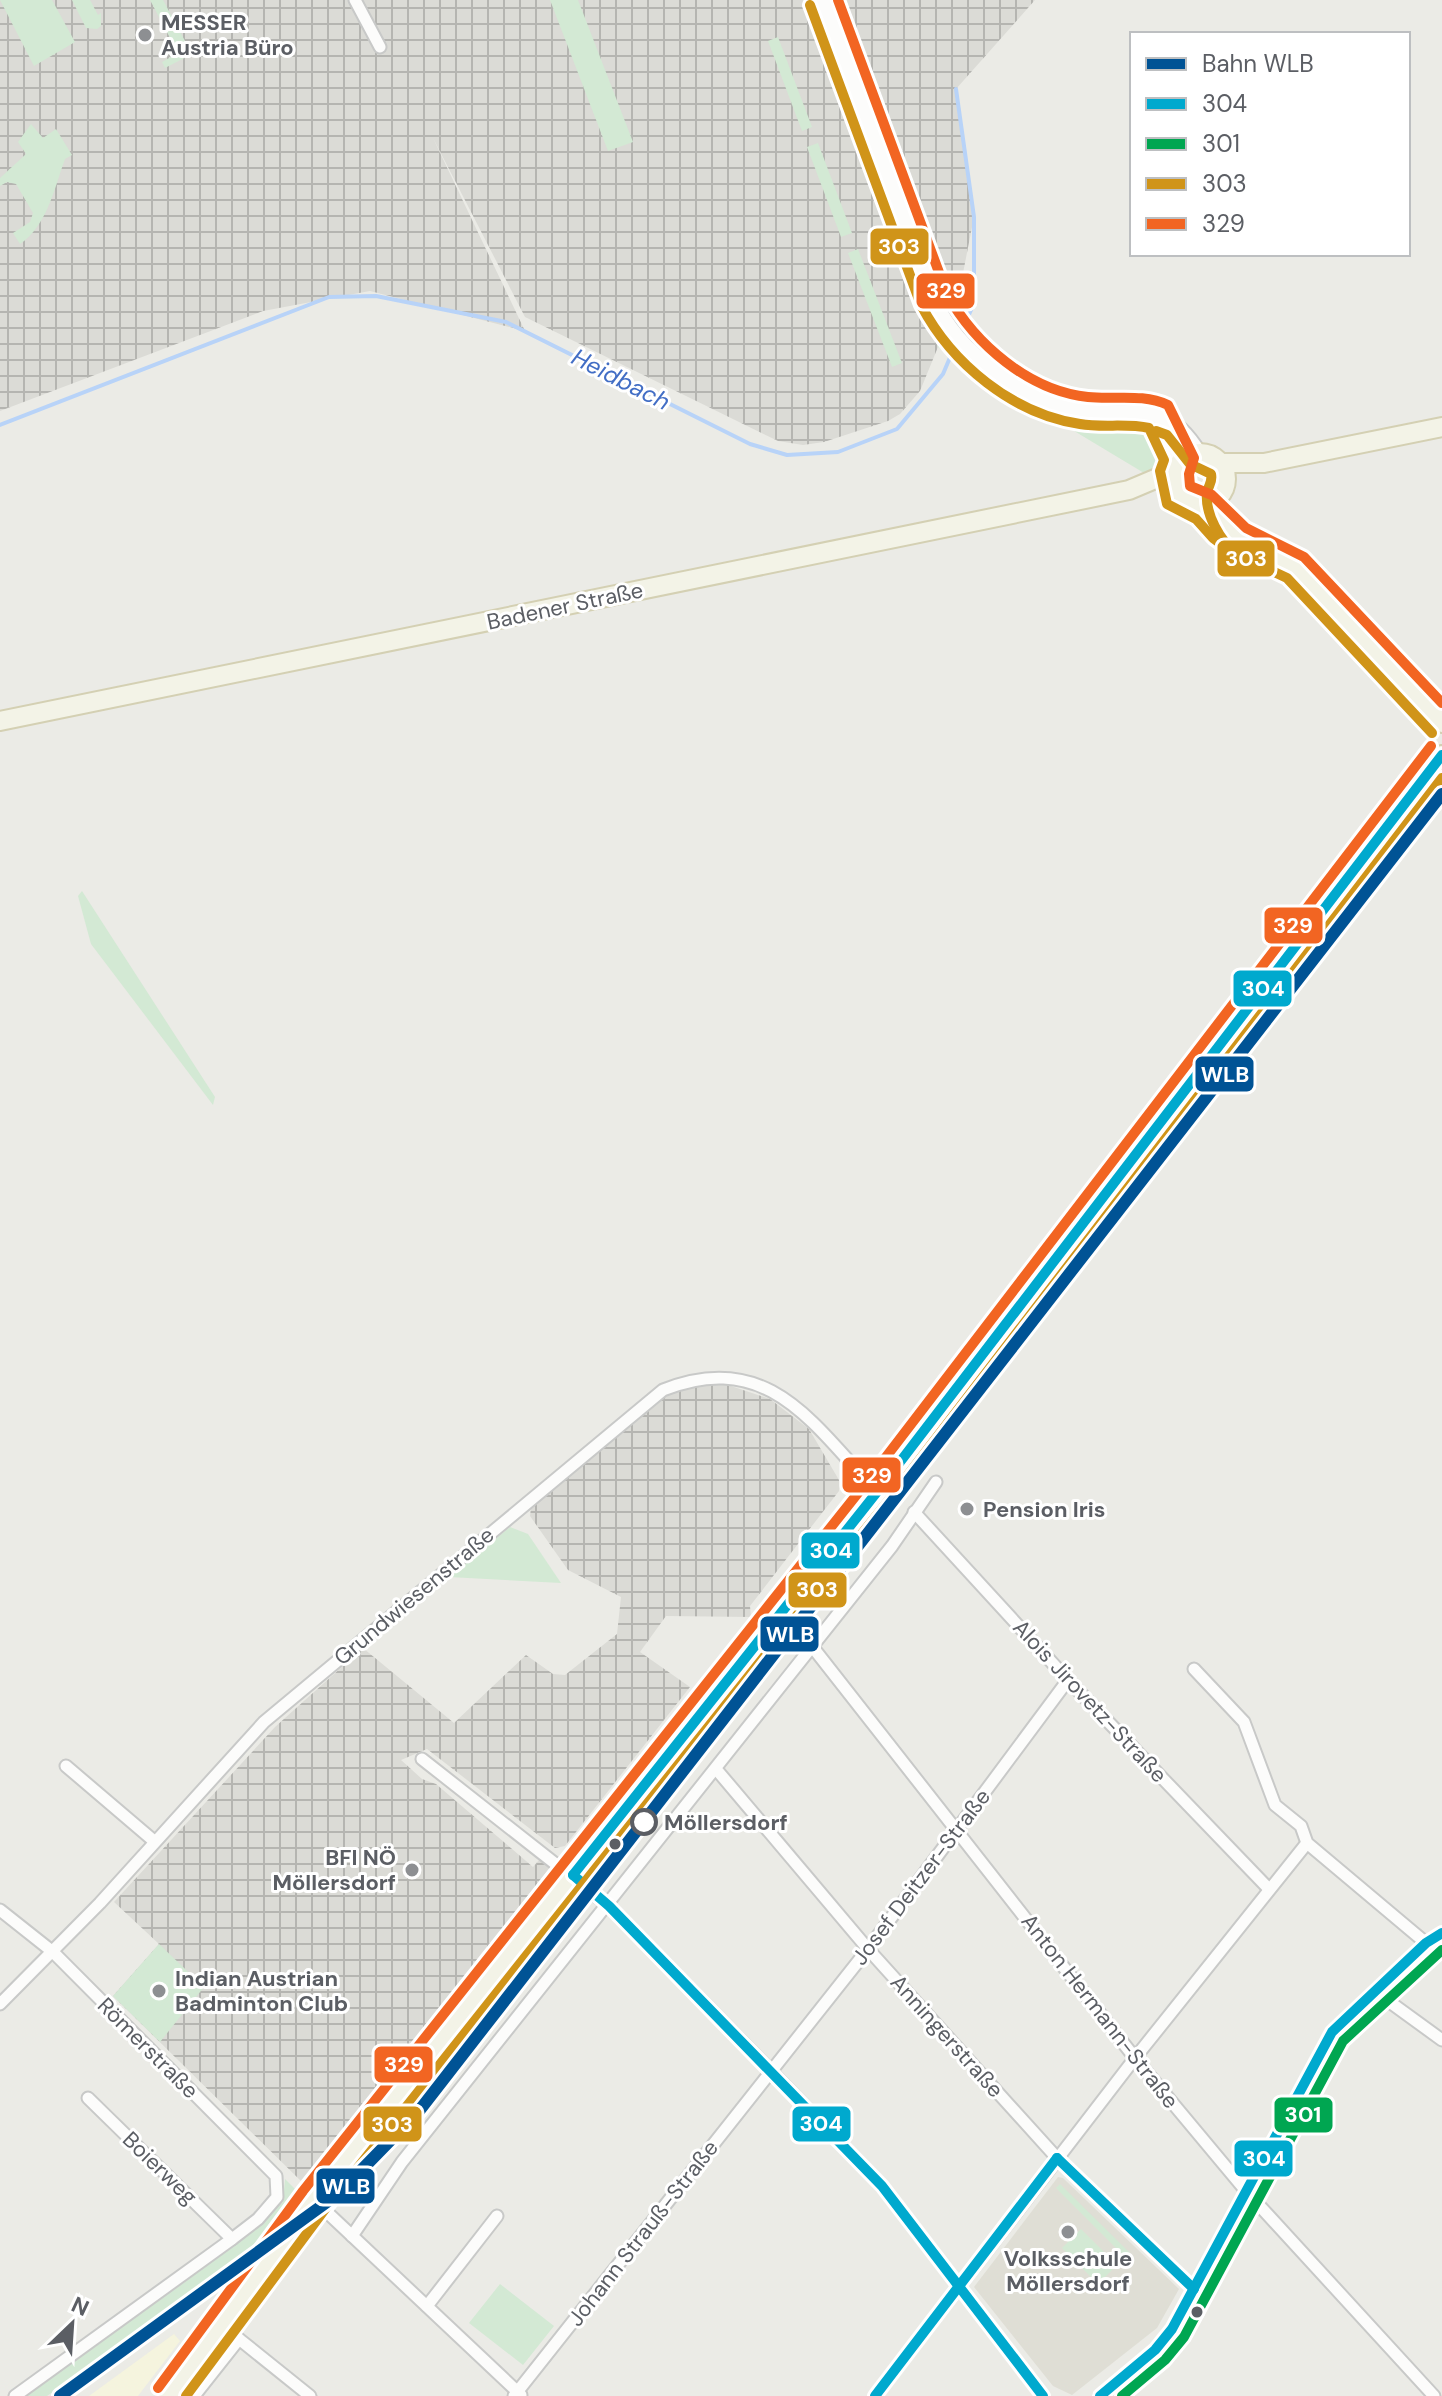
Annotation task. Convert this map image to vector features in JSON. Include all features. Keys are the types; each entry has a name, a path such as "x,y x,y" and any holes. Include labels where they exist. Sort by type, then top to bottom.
{"main road":[{"path":"1442,427 1264,463 1221,463 1199,453 1177,466 1177,494 1184,501 1203,506 1222,528 1239,540 1295,567 1442,723"},
{"path":"1221,463 1223,491 1239,540"},
{"path":"1203,506 1264,463"},
{"name":"Badener Straße","path":"0,721 1129,490 1177,466"},
{"name":"Badener Straße","path":"1129,490 1177,494"},
{"path":"169,2396 314,2200 877,1492 1442,755"}],"street":[{"path":"355,0 380,47"},
{"path":"823,0 934,300 962,345 1005,377 1061,406 1084,411 1143,410 1159,416 1176,424 1199,453"},
{"path":"1159,416 1177,466"},
{"name":"Grundwiesenstraße","path":"0,2004 53,1952 264,1722 663,1390 696,1379 734,1376 757,1383 819,1428 877,1492"},
{"path":"352,2236 402,2162 481,2060 585,1928 609,1906 811,1645 892,1546 936,1482"},
{"name":"Alois Jirovetz-Straße","path":"914,1512 1068,1680 1268,1888"},
{"name":"Anton Hermann-Straße","path":"777,1616 811,1645 1135,2058 1246,2191 1434,2396"},
{"path":"1194,1669 1244,1722 1275,1805 1301,1826 1307,1843 1426,1943"},
{"name":"Josef Deitzer-Straße","path":"769,2069 868,1949 1068,1680"},
{"path":"422,1759 609,1906 769,2069 882,2186 1043,2396"},
{"path":"66,1766 154,1841"},
{"name":"Anningerstraße","path":"716,1769 868,1949 1057,2158 1194,2289"},
{"path":"875,2396 1135,2058 1307,1843"},
{"name":"Römerstraße","path":"0,1910 53,1952 276,2176 277,2197 258,2219 232,2239"},
{"path":"1100,2396 1155,2350 1172,2329 1332,2032 1426,1943 1442,1933"},
{"path":"1376,1992 1442,2040"},
{"name":"Johann Strauß-Straße","path":"518,2394 769,2069"},
{"name":"Boierweg","path":"88,2098 232,2239"},
{"path":"314,2200 518,2394"},
{"path":"427,2306 497,2216"},
{"path":"15,2396 232,2239"},
{"path":"223,2326 310,2396"},
{"path":"194,2396 239,2339"}],"shaded area":[{"path":"0,0 1035,0 956,89 974,217 954,319 926,315 938,347 920,391 900,414 888,421 824,442 803,445 778,441 525,317 433,138 525,331 370,291 263,311 0,411"},
{"path":"0,0 52,0 75,42 34,66"},
{"path":"72,0 90,0 98,15 101,13 101,26 97,29 86,28"},
{"path":"150,0 163,0 192,54 165,68 162,62 178,53"},
{"path":"550,0 578,0 633,142 608,151"},
{"path":"778,37 812,127 802,131 768,41"},
{"path":"31,124 43,138 56,129 72,155 65,159 43,217 20,244 13,233 30,222 33,213 16,184 7,182 0,186 0,178 26,154 18,142"},
{"path":"818,143 852,233 841,237 807,147"},
{"path":"858,249 902,363 892,367 848,253"},
{"path":"933,312 960,354 1030,397 1146,421 1159,430 1170,454 1165,466 1149,476 956,360 938,347 926,314"},
{"path":"82,891 215,1097 213,1105 91,944 78,896"},
{"path":"722,1383 770,1399 809,1429 839,1480 839,1491 750,1606 751,1617 666,1616 640,1652 690,1687 565,1846 555,1848 427,1749 401,1760 422,1779 436,1784 533,1867 540,1859 551,1866 304,2184 113,1996 159,1944 114,1902 275,1727 363,1648 454,1723 526,1655 553,1674 565,1675 617,1634 621,1597 568,1570 530,1516 531,1508 664,1397 693,1385"},
{"path":"510,1527 528,1534 561,1583 449,1577"},
{"name":"Indian Austrian Badminton Club","path":"159,1944 204,1987 160,2042 113,1996"},
{"name":"Volksschule Möllersdorf","path":"1058,2177 1063,2178 1179,2289 1157,2328 1072,2395 1053,2386 974,2287"},
{"path":"285,2179 301,2195 280,2213 270,2239 47,2396 24,2396 185,2282 283,2202"},
{"path":"1060,2184 1130,2253 1125,2257 1056,2188"},
{"path":"1081,2229 1117,2265 1098,2284 1062,2248"},
{"path":"500,2284 554,2326 523,2365 469,2323"},
{"path":"174,2334 180,2341 138,2396 89,2396"}],"waterway":[{"name":"Heidbach","path":"956,89 974,217 974,303 961,333"},
{"name":"Heidbach","path":"0,425 329,297 376,296 506,322 750,444 787,455 838,452 897,429 943,374 957,341"}],"rail line":[{"name":"WLB","path":"60,2396 338,2194 419,2111 1442,794"}],"transit line":[{"name":"329","path":"838,0 947,294 973,330 1006,362 1045,385 1088,397 1138,398 1168,405 1194,458 1189,474 1190,486 1212,495 1246,528 1304,557 1442,703"},
{"name":"303","path":"810,5 921,305 950,347 987,383 1031,409 1080,424 1149,428 1164,460 1160,471 1167,504 1196,519 1213,538 1232,552 1287,578 1432,733"},
{"name":"303","path":"1156,431 1167,435 1190,464 1211,474 1207,493 1211,518 1219,534 1236,553"},
{"name":"329","path":"158,2388 303,2191 866,1483 1431,746"},
{"name":"304","path":"573,1875 877,1492 1442,755"},
{"name":"303","path":"186,2396 325,2209 888,1501 1442,778"},
{"name":"304","path":"573,1875 609,1906 882,2186 1043,2396"},
{"name":"304","path":"1100,2396 1155,2350 1172,2329 1332,2032 1426,1943 1442,1933"},
{"name":"301","path":"1122,2396 1165,2360 1184,2337 1343,2041 1442,1950"},
{"name":"304","path":"1057,2158 1194,2289"},
{"name":"304","path":"875,2396 1057,2158"}],"place":[{"name":"MESSER Austria Büro","path":"145,35"},
{"name":"Pension Iris","path":"967,1509"},
{"name":"Möllersdorf","path":"644,1822"},
{"name":"BFI NÖ Möllersdorf","path":"412,1870"},
{"name":"Indian Austrian Badminton Club","path":"159,1991"},
{"name":"Volksschule Möllersdorf","path":"1068,2232"}]}
